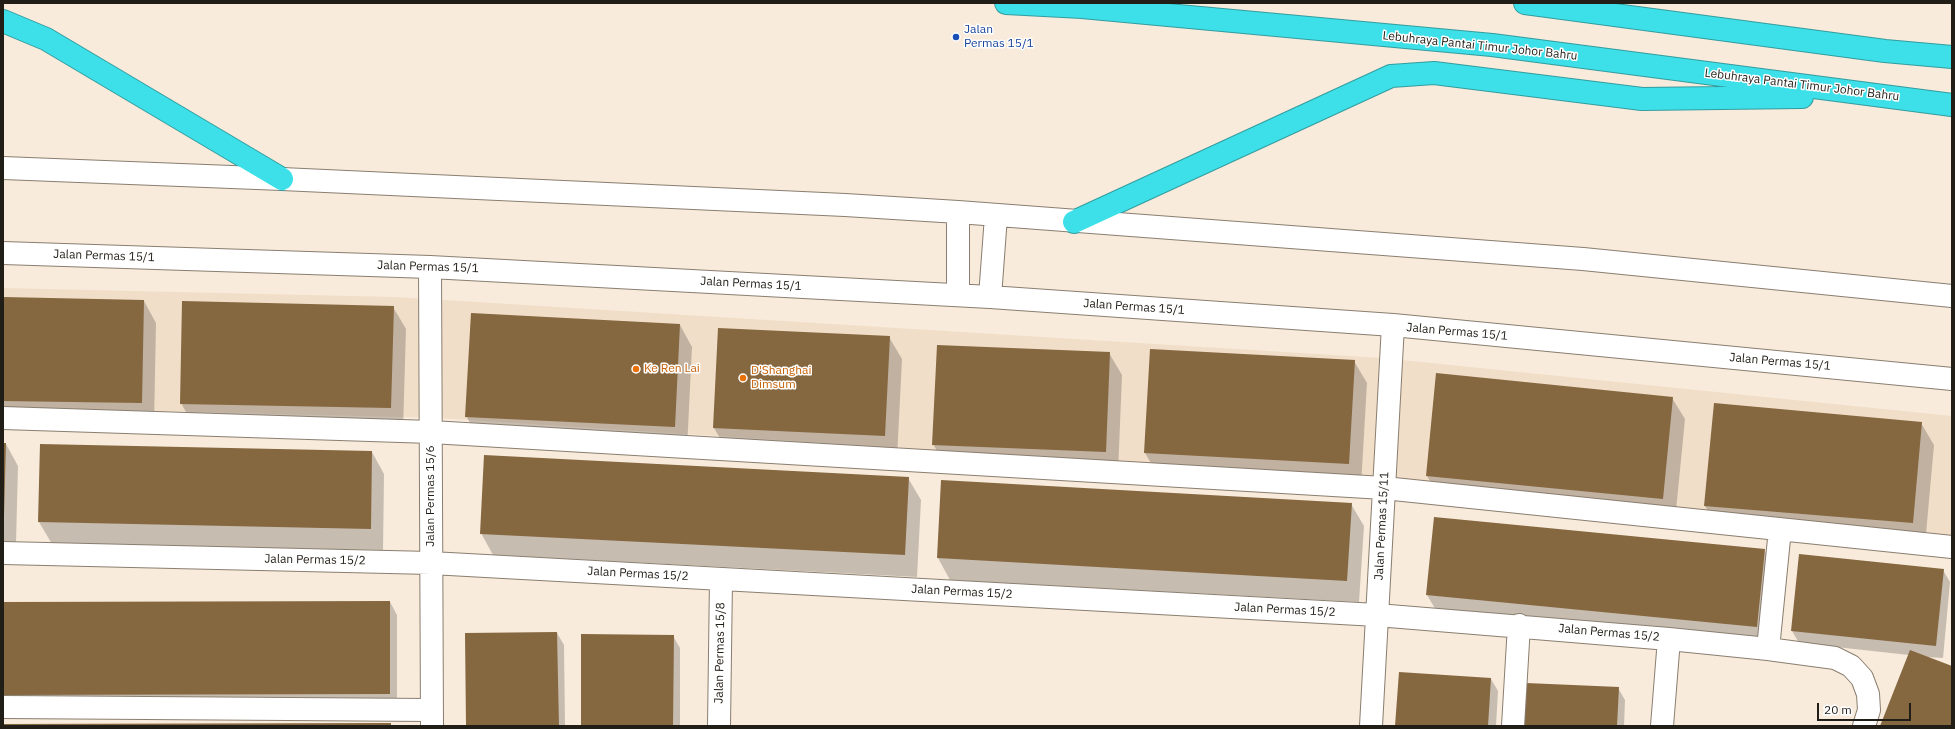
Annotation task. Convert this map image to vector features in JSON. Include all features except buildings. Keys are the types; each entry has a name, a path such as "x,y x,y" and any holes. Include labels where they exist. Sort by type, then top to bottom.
{"highway":[{"name":"Lebuhraya Pantai Timur Johor Bahru","path":"1006,3 1082,6 1492,45 1952,105"},
{"path":"1525,3 1885,51 1952,57"},
{"path":"3,21 46,40 282,179"},
{"path":"1074,222 1391,76 1434,73 1642,99 1879,95"}],"street":[{"path":"3,168 282,179 821,204 958,212 1074,222 1583,259 1952,296"},
{"path":"958,212 958,295"},
{"path":"990,297 996,216"},
{"name":"Jalan Permas 15/1","path":"3,253 430,266 990,297 1393,325 1952,379"},
{"name":"Jalan Permas 15/6","path":"430,266 432,718"},
{"name":"Jalan Permas 15/11","path":"1371,726 1393,325"},
{"path":"3,418 430,432 1384,488 1952,547"},
{"path":"1768,649 1780,529"},
{"name":"Jalan Permas 15/2","path":"3,553 431,563 1377,614 1519,625 1768,649 1835,658 1851,666 1862,678 1868,694 1869,710 1864,726"},
{"name":"Jalan Permas 15/8","path":"719,726 721,579"},
{"path":"1513,726 1519,625"},
{"path":"1662,726 1669,639"},
{"path":"3,707 432,718"}],"shaded area":[{"path":"3,288 396,297 1382,358 1952,416 1952,539 1404,480 437,418 3,407"}],"place":[{"name":"Jalan Permas 15/1","path":"956,37"},
{"name":"Ke Ren Lai","path":"636,369"},
{"name":"D'Shanghai Dimsum","path":"743,378"}]}
